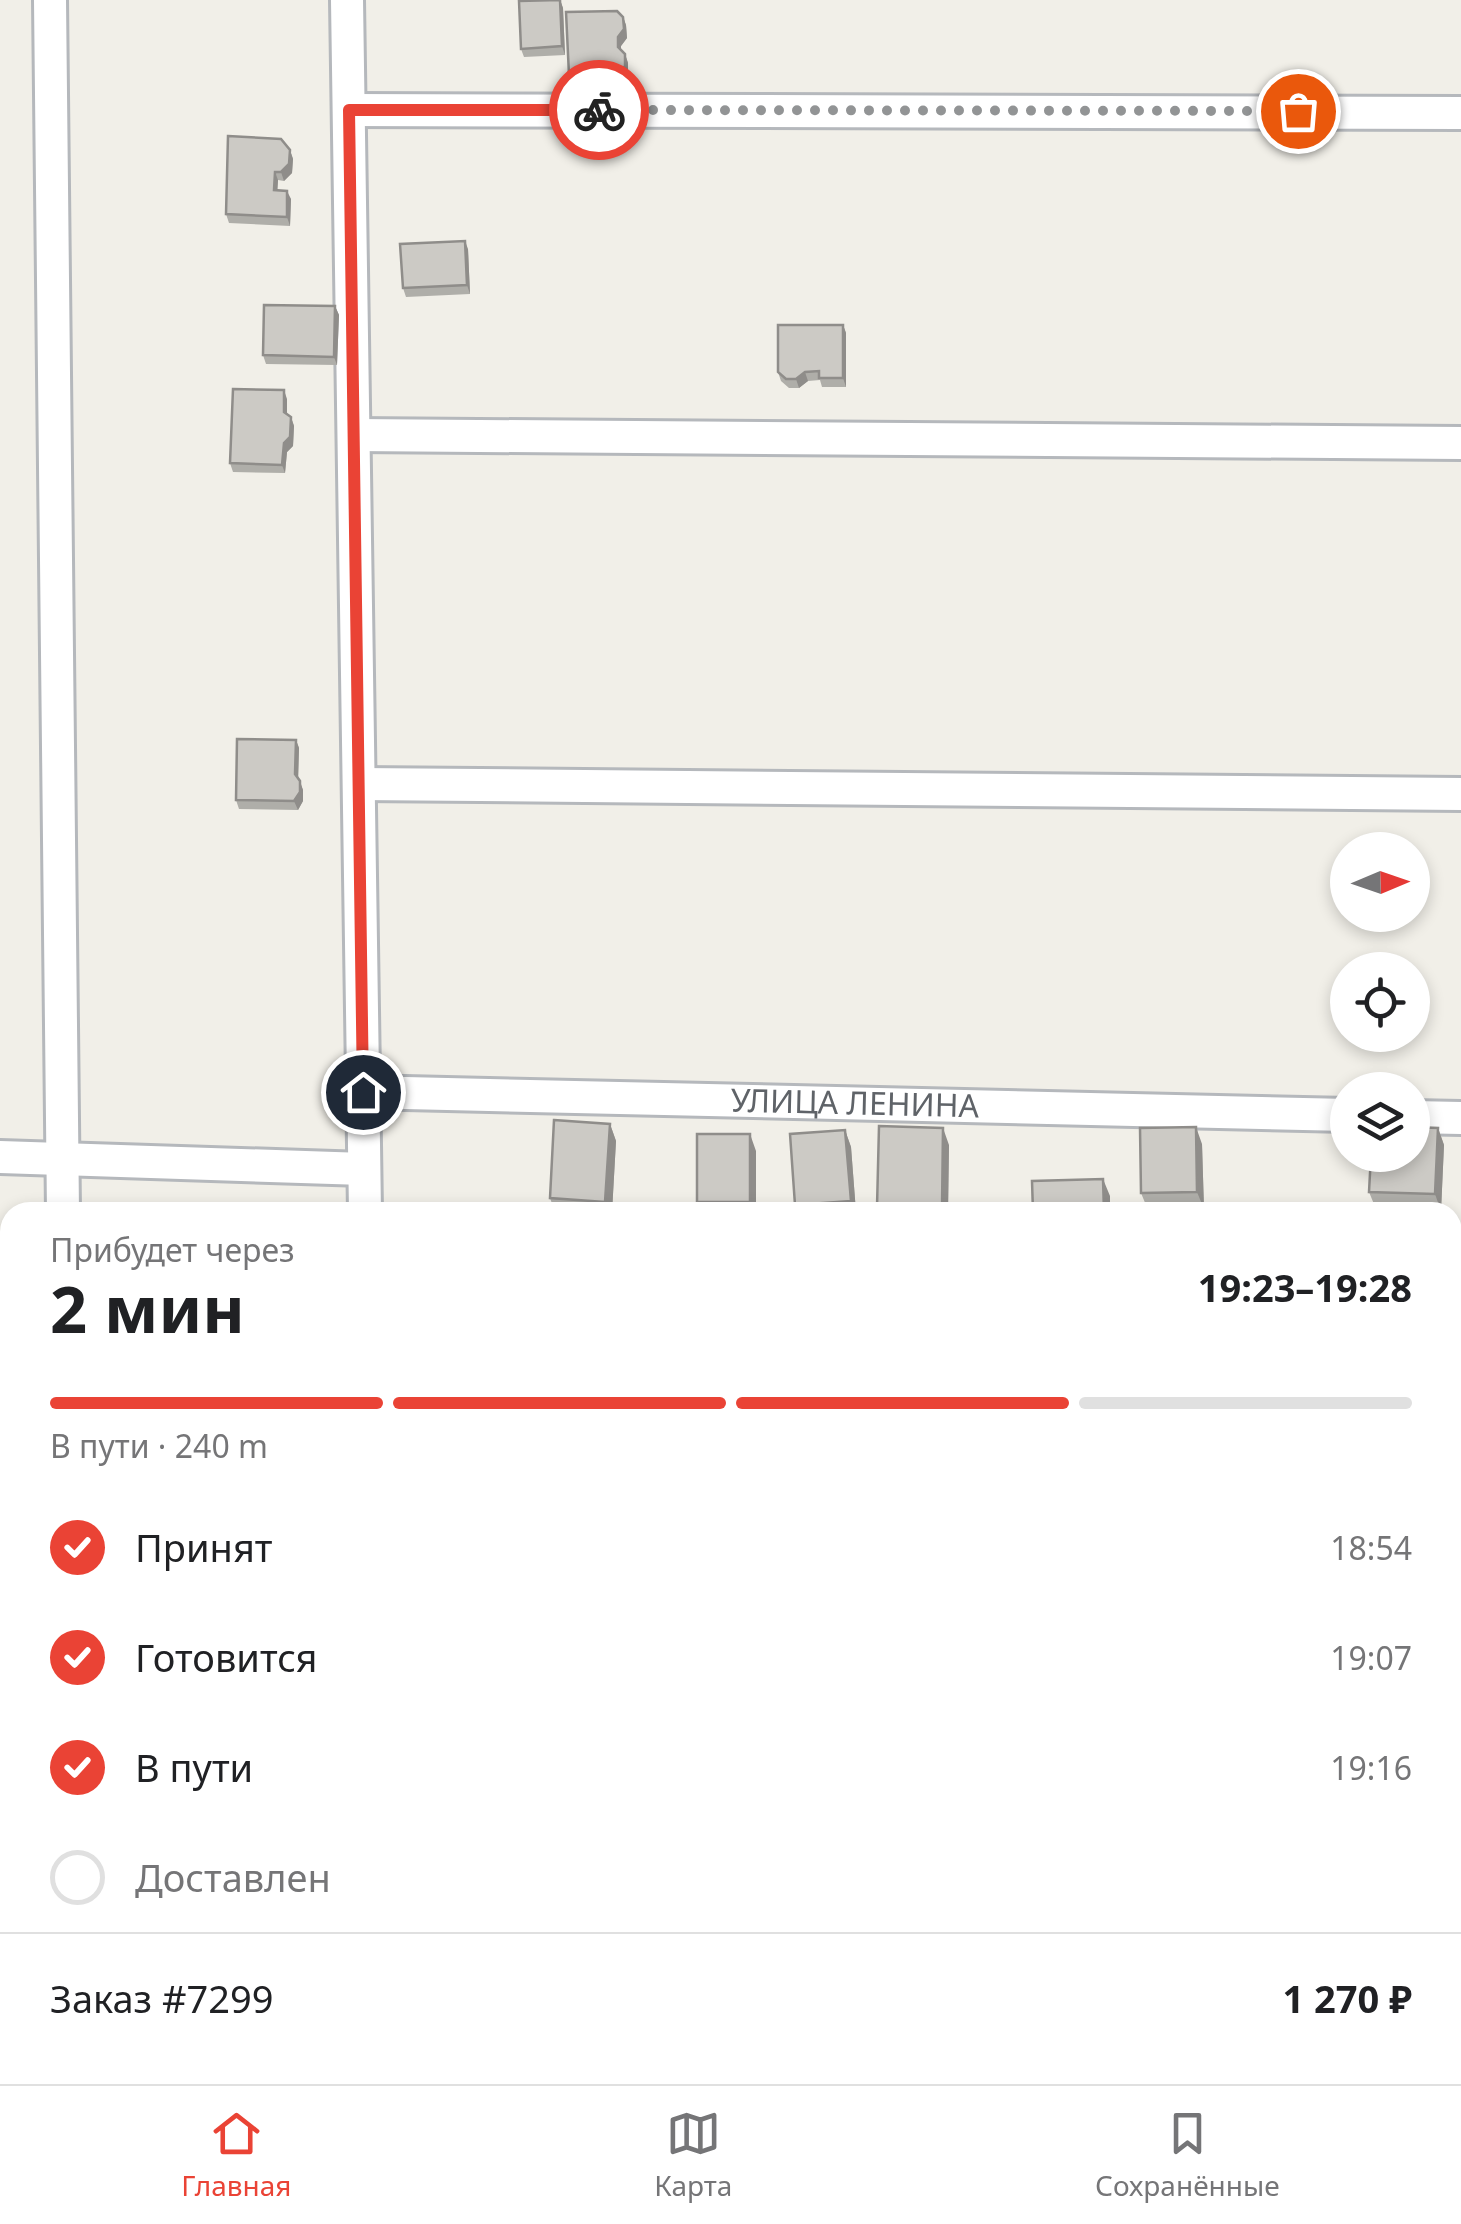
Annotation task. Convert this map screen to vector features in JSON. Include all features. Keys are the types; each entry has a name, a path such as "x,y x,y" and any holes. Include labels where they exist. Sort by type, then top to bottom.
{"street":[{"path":"50,0 63,1202"},
{"path":"347,0 365,1202"},
{"path":"349,110 1461,113"},
{"path":"354,435 1461,444"},
{"path":"359,784 1461,794"},
{"name":"УЛИЦА ЛЕНИНА","path":"363,1092 1330,1115"},
{"path":"1430,1117 1461,1118"},
{"path":"0,1156 364,1169"}],"building":[{"path":"560,0 562,46 521,49 519,1"},
{"path":"617,11 623,17 618,47 625,54 625,66 619,73 569,75 566,12"},
{"path":"228,136 281,139 290,150 289,164 275,172 274,190 287,191 287,217 226,214"},
{"path":"465,241 467,285 403,288 400,244"},
{"path":"264,305 335,306 334,357 263,355"},
{"path":"778,325 843,325 843,378 819,378 819,371 786,379 778,372"},
{"path":"233,389 284,390 284,412 291,417 282,465 230,463"},
{"path":"237,739 296,740 295,774 300,792 294,801 236,800"},
{"path":"554,1120 610,1124 605,1202 550,1198"},
{"path":"879,1126 943,1128 942,1202 877,1202"},
{"path":"1196,1127 1197,1192 1141,1193 1140,1128"},
{"path":"1430,1128 1438,1128 1435,1194 1369,1192 1370,1172 1430,1172"},
{"path":"845,1130 851,1201 795,1202 790,1134"},
{"path":"697,1134 750,1134 750,1202 697,1202"},
{"path":"1103,1179 1104,1202 1033,1202 1032,1181"}],"way so far":[{"path":"599,110 1298,111"}],"route":[{"path":"363,1092 349,110 599,110"}]}
